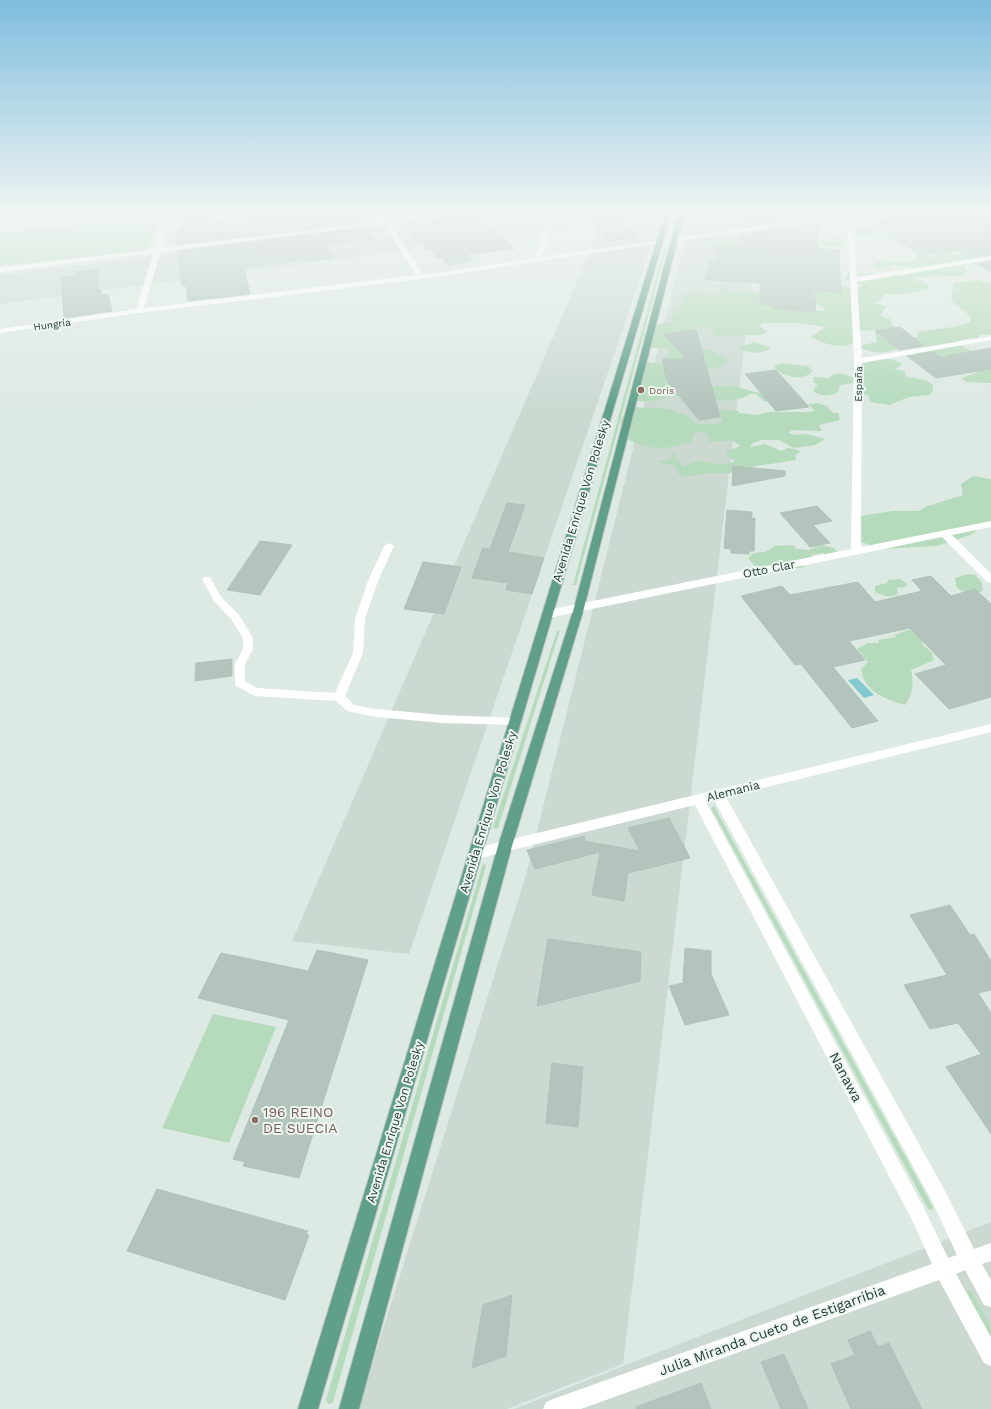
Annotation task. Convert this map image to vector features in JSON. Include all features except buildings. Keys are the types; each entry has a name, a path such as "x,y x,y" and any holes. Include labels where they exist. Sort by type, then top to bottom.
{"main road":[{"name":"Avenida Enrique Von Polesky","path":"308,1409 648,280"},
{"name":"Avenida Enrique Von Polesky","path":"349,1409 505,846 579,608 664,280"}],"street":[{"path":"139,311 148,280"},
{"name":"Hungría","path":"0,331 139,311 398,280"},
{"name":"España","path":"854,280 858,361 856,552"},
{"path":"858,361 991,338"},
{"name":"Otto Clar","path":"548,614 991,524"},
{"path":"945,534 991,580"},
{"name":"Alemania","path":"476,853 991,728"},
{"name":"Nanawa","path":"717,794 938,1196 969,1259 991,1298"},
{"name":"Nanawa","path":"698,799 918,1214 943,1268 991,1356"},
{"name":"Julia Miranda Cueto de Estigarribia","path":"553,1409 991,1252"}],"lane":[{"path":"339,697 358,653 360,620 373,581 389,546"},
{"path":"207,579 217,598 235,617 248,638 248,649 240,664 240,683 255,692 288,696 339,697 352,708 376,713 442,719 515,722"}],"shaded area":[{"path":"0,280 182,280 0,304"},
{"path":"578,280 640,280 409,954 292,941"},
{"path":"675,280 752,280 623,1364 507,1409 358,1409 526,875"},
{"path":"991,1222 991,1409 514,1409"}],"green space":[{"path":"655,280 658,280 644,333 657,330 654,328 660,323 672,323 673,320 670,316 676,313 683,299 680,295 722,295 720,289 725,283 729,291 747,290 813,311 825,311 823,307 812,302 815,298 814,296 794,293 820,288 825,293 831,292 839,286 855,289 863,285 845,280 918,280 930,286 927,289 904,294 884,294 882,300 873,303 886,306 880,316 890,319 895,331 907,337 917,337 918,332 958,326 971,322 970,316 951,300 954,283 977,280 991,284 991,335 981,334 977,338 965,339 955,343 972,351 991,355 991,383 967,382 961,378 977,373 963,357 947,355 928,358 915,355 926,347 924,346 912,346 881,352 872,352 861,348 863,345 877,342 875,330 859,331 858,341 852,344 840,346 828,344 811,337 825,327 800,323 763,323 759,326 767,331 761,335 717,335 713,333 714,329 699,324 702,328 695,331 676,332 672,342 673,347 683,345 698,350 708,350 727,359 724,366 711,369 703,369 664,359 669,355 668,351 670,348 644,348 643,345 651,339 643,336 576,585 573,585"},
{"path":"755,342 771,348 763,352 754,353 738,347"},
{"path":"863,359 891,359 901,363 901,366 894,369 904,371 907,377 926,380 933,385 933,391 929,395 909,397 889,405 870,402 869,396 862,393 856,383 840,385 838,392 829,395 820,395 814,392 814,388 818,385 813,382 814,377 828,378 837,373 854,378 858,374 852,368"},
{"path":"647,362 667,365 697,387 735,386 754,392 765,393 771,402 764,401 755,394 750,394 743,398 723,401 693,396 668,396 648,402 637,401 629,395 635,392 631,388 634,385 643,381 641,379 643,367"},
{"path":"782,363 808,366 813,371 804,376 792,377 781,373 774,366"},
{"path":"818,403 827,406 833,413 838,413 840,420 819,425 822,431 792,430 788,433 796,435 807,434 825,439 815,445 794,448 779,440 761,440 751,444 751,447 765,444 781,451 788,448 799,450 800,452 795,455 796,460 750,467 735,466 731,473 708,473 684,477 678,473 674,465 659,463 659,461 671,459 672,452 683,467 699,461 718,464 731,463 735,461 728,457 726,452 740,446 732,440 714,442 708,441 708,434 701,431 695,433 692,441 682,445 655,448 638,444 620,435 621,419 631,407 668,409 687,416 696,424 717,424 723,421 720,410 738,411 739,413 757,415 768,412 809,412 815,411 808,404"},
{"path":"973,476 991,479 991,525 985,525 970,535 937,546 879,549 852,538 853,517 893,511 919,511 925,507 963,495 961,484"},
{"path":"821,545 834,548 839,554 828,556 823,553 812,555 809,562 801,568 755,566 748,558 753,553 765,552 775,546 794,546 796,549 809,550"},
{"path":"968,574 975,575 982,583 983,591 970,595 957,588 955,578"},
{"path":"900,579 907,584 905,587 897,588 898,594 886,596 875,592 875,586 887,583 888,580"},
{"path":"911,629 933,639 921,643 932,653 934,660 911,670 912,688 905,705 883,697 871,689 863,677 861,669 868,662 857,649 868,643 879,643 878,640 896,637 894,635"},
{"path":"560,630 498,828 494,829 493,827 557,631"},
{"path":"714,806 933,1207 932,1210 928,1209 711,808"},
{"path":"483,863 486,866 333,1402 330,1404 327,1403 326,1400"},
{"path":"213,1014 276,1027 229,1143 162,1128"},
{"path":"965,1290 971,1291 991,1327 991,1340"}],"water":[{"path":"857,678 874,695 864,698 848,680"}],"place":[{"name":"Doris","path":"641,390"},
{"name":"196 REINO DE SUECIA","path":"255,1120"}]}
